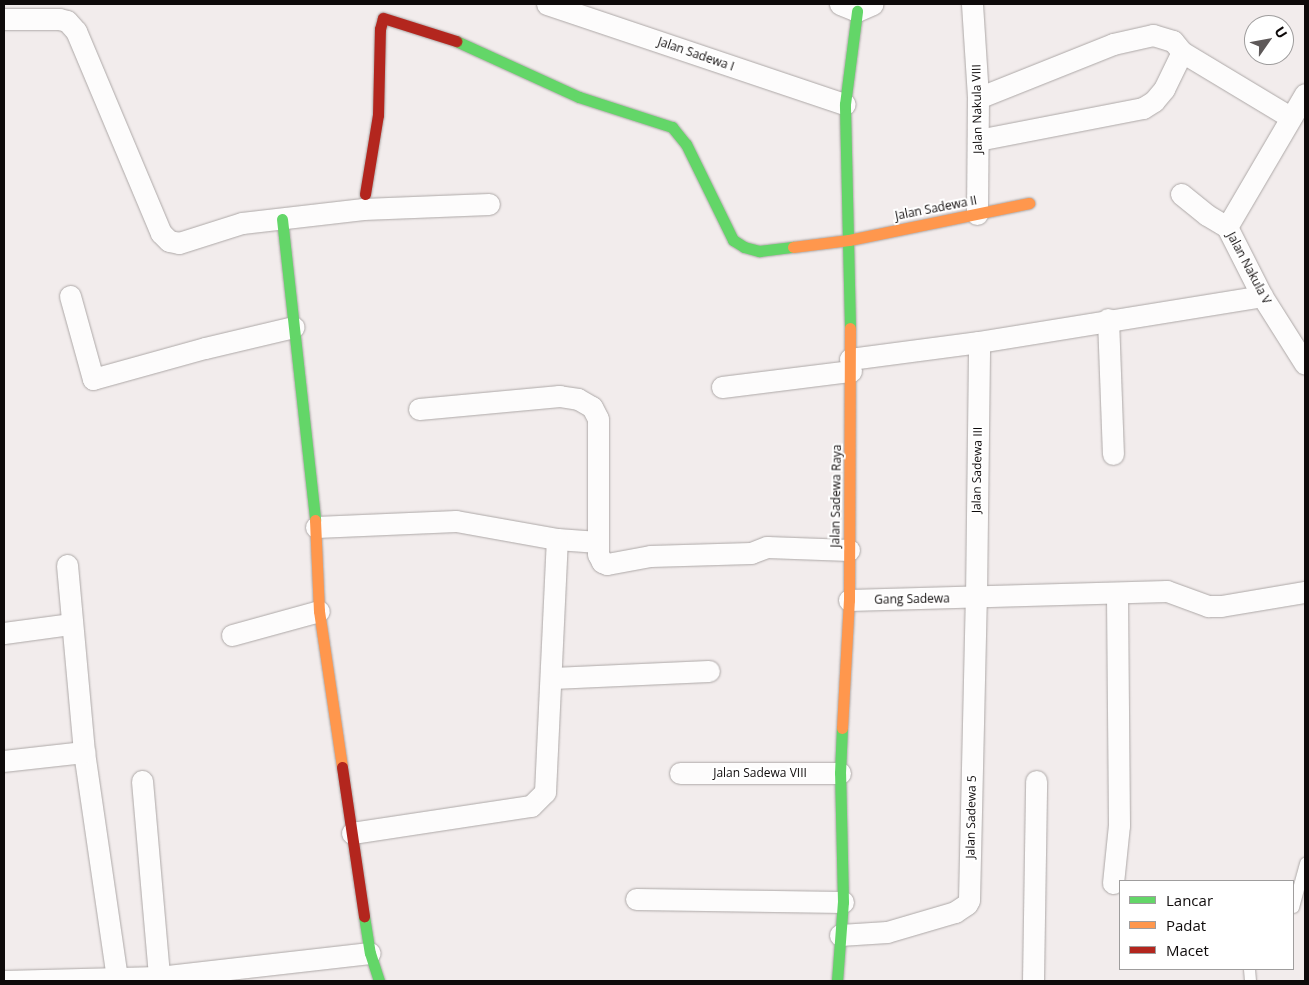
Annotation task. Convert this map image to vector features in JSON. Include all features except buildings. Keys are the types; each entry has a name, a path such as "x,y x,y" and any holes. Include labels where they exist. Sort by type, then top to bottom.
{"street":[{"name":"Jalan Sadewa I","path":"547,4 845,104"},
{"name":"Jalan Nakula VIII","path":"972,4 978,98 977,214"},
{"name":"Jalan Sadewa Raya","path":"836,981 843,902 840,773 849,600 851,365 845,104 857,6"},
{"name":"Jalan Sadewa II","path":"365,194 378,115 380,29 383,18 392,19 465,44 578,97 672,127 686,144 733,240 744,247 759,251 849,240 1029,203"},
{"path":"4,19 59,19 67,21 76,31 161,233 169,241 179,243 242,223 363,209 489,204"},
{"path":"978,98 1113,44 1153,35 1173,41 1182,52 1290,116"},
{"path":"978,140 1143,108 1154,101 1164,89 1182,52"},
{"name":"Jalan Nakula V","path":"1305,94 1290,116 1227,227 1262,296 1305,364"},
{"path":"1181,194 1207,215 1227,227"},
{"path":"282,219 316,527 319,611 370,953 379,981"},
{"path":"70,296 94,380 205,348 294,327"},
{"path":"722,387 1045,330 1262,296"},
{"path":"1108,320 1113,454"},
{"name":"Jalan Sadewa III","path":"976,598 979,342"},
{"path":"419,409 558,396 578,400 592,407 598,419 598,554 602,562 607,564 650,556 751,553 767,547 849,550"},
{"path":"316,527 456,521 557,539 598,542"},
{"path":"352,833 531,806 546,792 557,539"},
{"path":"67,565 84,752 117,980"},
{"name":"Gang Sadewa","path":"849,600 976,598 1167,591 1201,604 1215,606 1305,592"},
{"path":"1113,883 1119,824 1117,594"},
{"name":"Jalan Sadewa 5","path":"840,935 887,932 948,914 961,909 968,902 976,598"},
{"path":"232,635 319,611"},
{"path":"4,633 71,624"},
{"path":"552,678 708,671"},
{"path":"4,761 84,752"},
{"name":"Jalan Sadewa VIII","path":"680,773 840,773"},
{"path":"142,781 159,977"},
{"path":"1032,981 1036,781"},
{"path":"636,899 843,902"},
{"path":"4,981 117,980 159,977 370,953"}],"lane":[{"path":"1294,904 1305,863"}],"traffic: fast":[{"path":"850,328 845,104 857,11"},
{"path":"456,41 579,97 672,127 686,144 733,240 744,247 759,251 793,247"},
{"path":"282,219 315,520"},
{"path":"837,981 843,902 840,773 842,728"},
{"path":"364,916 370,953 379,981"}],"traffic: slow":[{"path":"793,247 849,240 1029,203"},
{"path":"842,728 849,600 850,328"},
{"path":"315,520 319,611 342,767"}],"traffic: jam":[{"path":"365,194 378,115 380,29 383,18 456,41"},
{"path":"342,767 364,916"}]}
